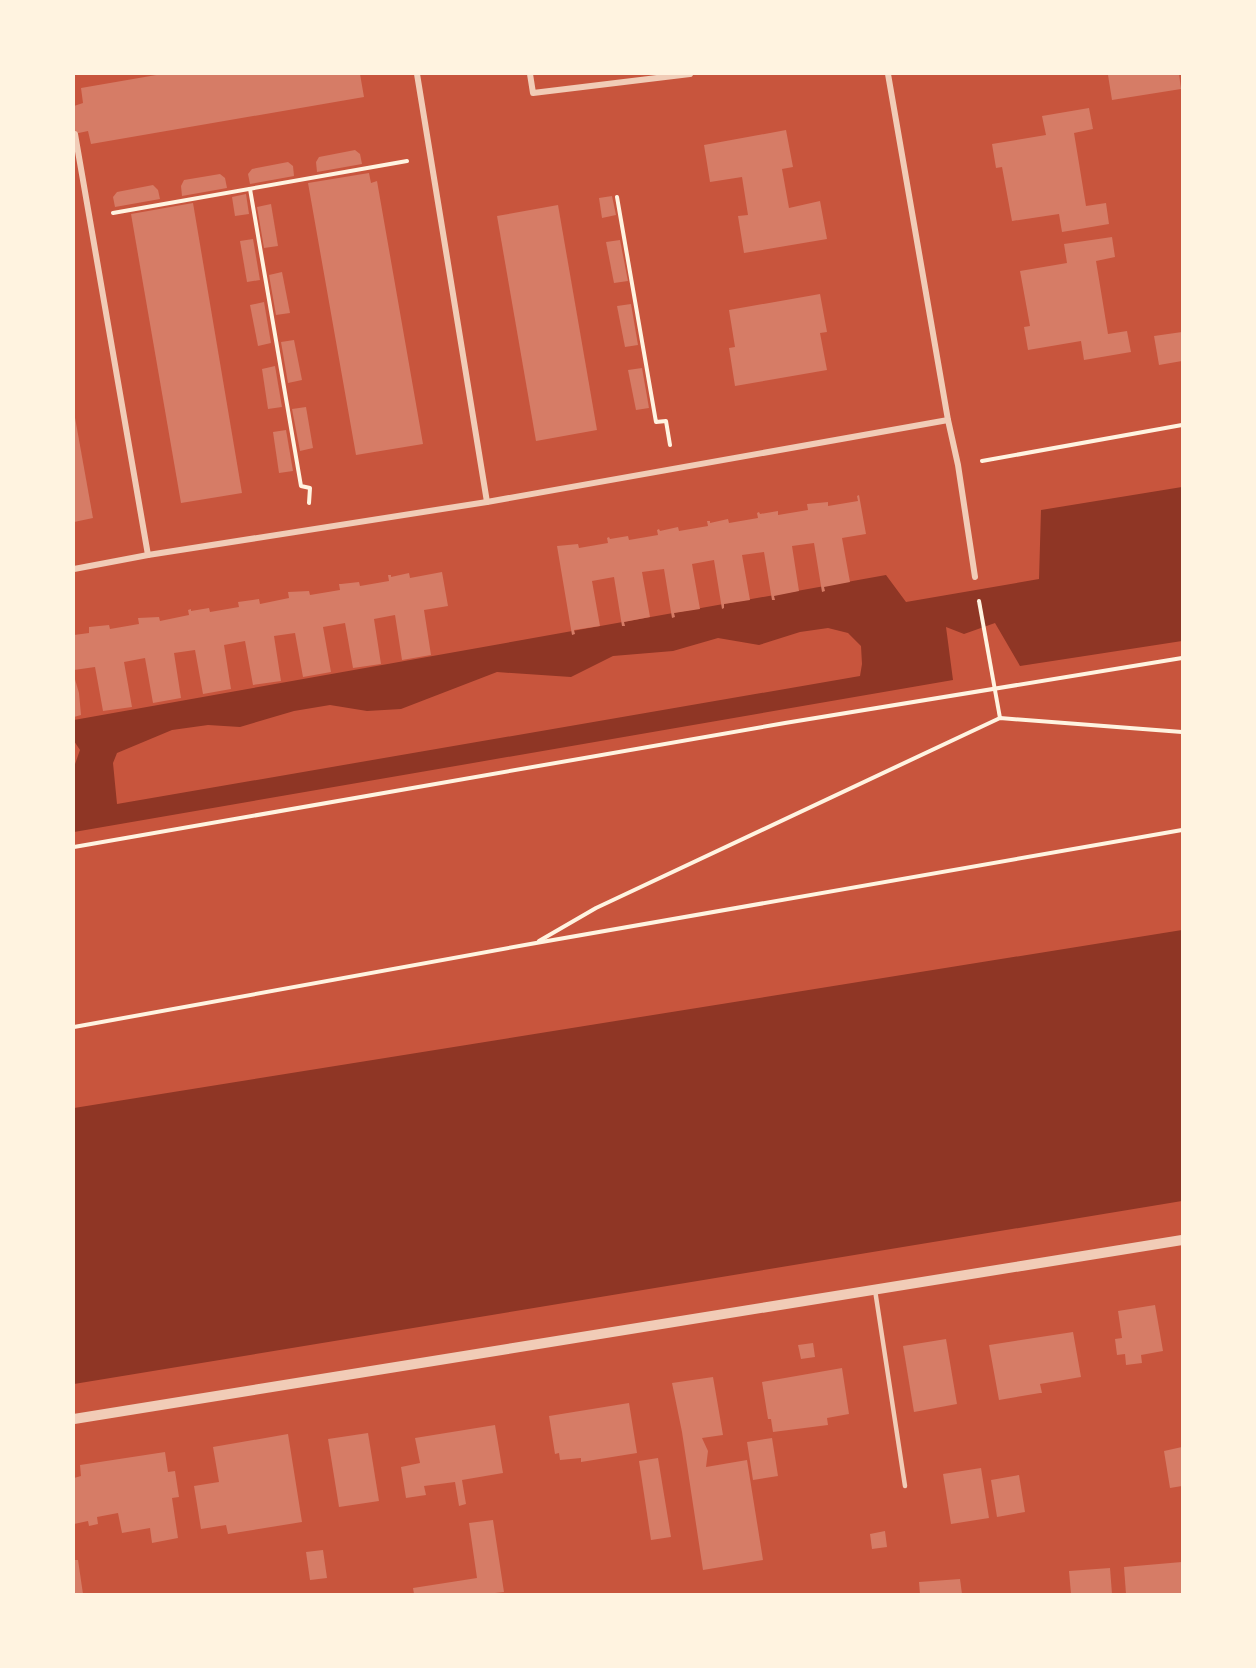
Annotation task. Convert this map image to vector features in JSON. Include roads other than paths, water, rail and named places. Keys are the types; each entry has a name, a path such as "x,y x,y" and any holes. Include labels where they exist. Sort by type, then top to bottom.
{"street":[{"path":"417,74 487,502"},
{"path":"530,74 533,93 690,74"},
{"path":"888,74 948,420 958,465 975,577"},
{"path":"75,134 148,555"},
{"path":"74,568 487,502 948,420"},
{"path":"74,1419 1182,1240"}],"lane":[{"path":"875,1290 905,1486"}]}
